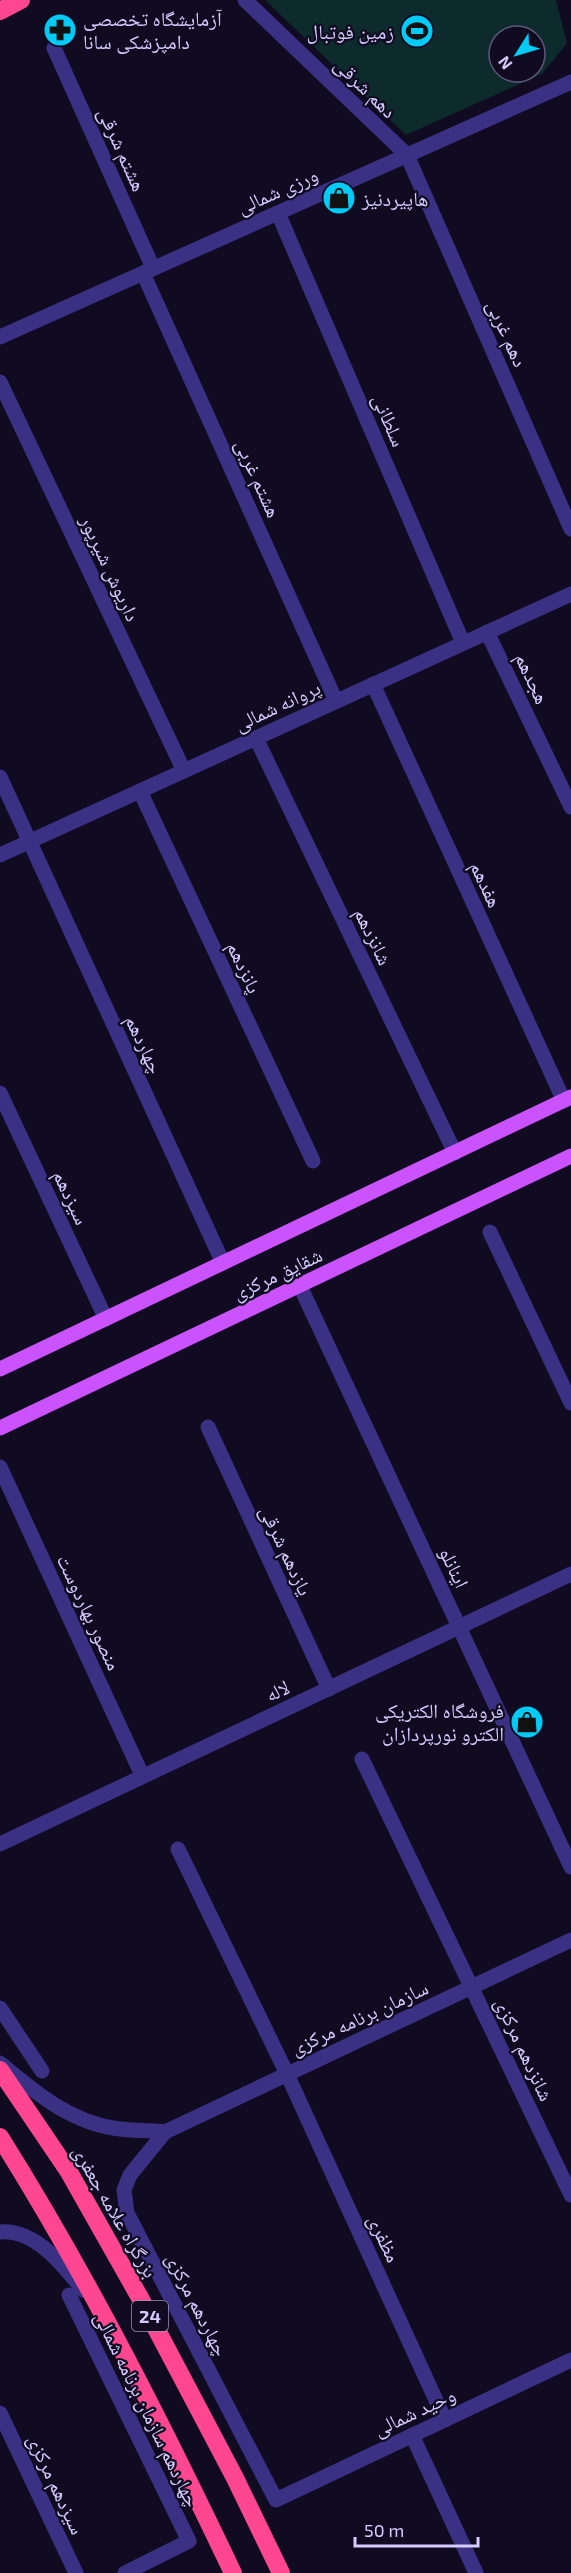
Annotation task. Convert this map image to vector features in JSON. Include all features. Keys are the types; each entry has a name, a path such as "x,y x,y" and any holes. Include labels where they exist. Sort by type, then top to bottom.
{"highway":[{"path":"0,2 5,0"},
{"path":"0,11 21,0"},
{"name":"بزرگراه علامه جعفری","path":"0,2070 69,2172 139,2296 235,2478 281,2573"},
{"name":"24","path":"0,2137 37,2195 109,2324 233,2573"}],"main road":[{"name":"شقایق مرکزی","path":"0,1369 567,1099"},
{"name":"شقایق مرکزی","path":"0,1428 571,1156"}],"street":[{"name":"دهم شرقی","path":"245,0 407,155"},
{"name":"هشتم شرقی","path":"54,48 148,270"},
{"name":"ورزی شمالی","path":"0,337 571,82"},
{"name":"دهم غربی","path":"407,155 571,529"},
{"name":"سلطانی","path":"278,213 463,643"},
{"name":"هشتم غربی","path":"148,270 336,701"},
{"name":"داریوش شیرپور","path":"0,382 183,771"},
{"name":"پروانه شمالی","path":"0,855 571,594"},
{"name":"هجدهم","path":"487,632 571,807"},
{"name":"هفدهم","path":"373,684 567,1099"},
{"name":"شانزدهم","path":"256,738 455,1153"},
{"name":"چهاردهم","path":"0,777 223,1263"},
{"name":"پانزدهم","path":"140,791 313,1161"},
{"name":"سیزدهم","path":"0,1093 106,1319"},
{"path":"490,1232 571,1403"},
{"name":"اینانلو","path":"300,1286 571,1867"},
{"name":"یازدهم شرقی","path":"208,1427 328,1689"},
{"name":"منصور بهاردوست","path":"0,1467 142,1775"},
{"name":"لاله","path":"0,1844 571,1574"},
{"path":"362,1759 472,1986"},
{"path":"178,1849 287,2074"},
{"name":"سازمان برنامه مرکزی","path":"165,2132 571,1940"},
{"name":"شانزدهم مرکزی","path":"472,1986 571,2195"},
{"path":"0,2008 42,2071"},
{"path":"0,2063 52,2104 75,2116 113,2128 165,2132"},
{"name":"مظفری","path":"287,2074 445,2420"},
{"name":"چهاردهم مرکزی","path":"165,2132 130,2175 124,2190 127,2213 276,2500"},
{"path":"0,2232 19,2234 37,2243 66,2269 109,2324"},
{"name":"چهاردهم سازمان برنامه شمالی","path":"69,2295 189,2541 124,2573"},
{"name":"وحید شمالی","path":"276,2500 571,2360"},
{"name":"سیزدهم مرکزی","path":"0,2413 76,2573"},
{"path":"412,2435 476,2573"}],"green space":[{"path":"265,0 556,0 567,43 547,68 547,24 487,24 487,84 520,84 406,135"}],"place":[{"name":"آزمایشگاه تخصصی دامپزشکی سانا","path":"60,30"},
{"name":"زمین فوتبال","path":"417,31"},
{"name":"هاپیردنیز","path":"339,198"},
{"name":"فروشگاه الکتریکی الکترو نورپردازان","path":"527,1722"}]}
